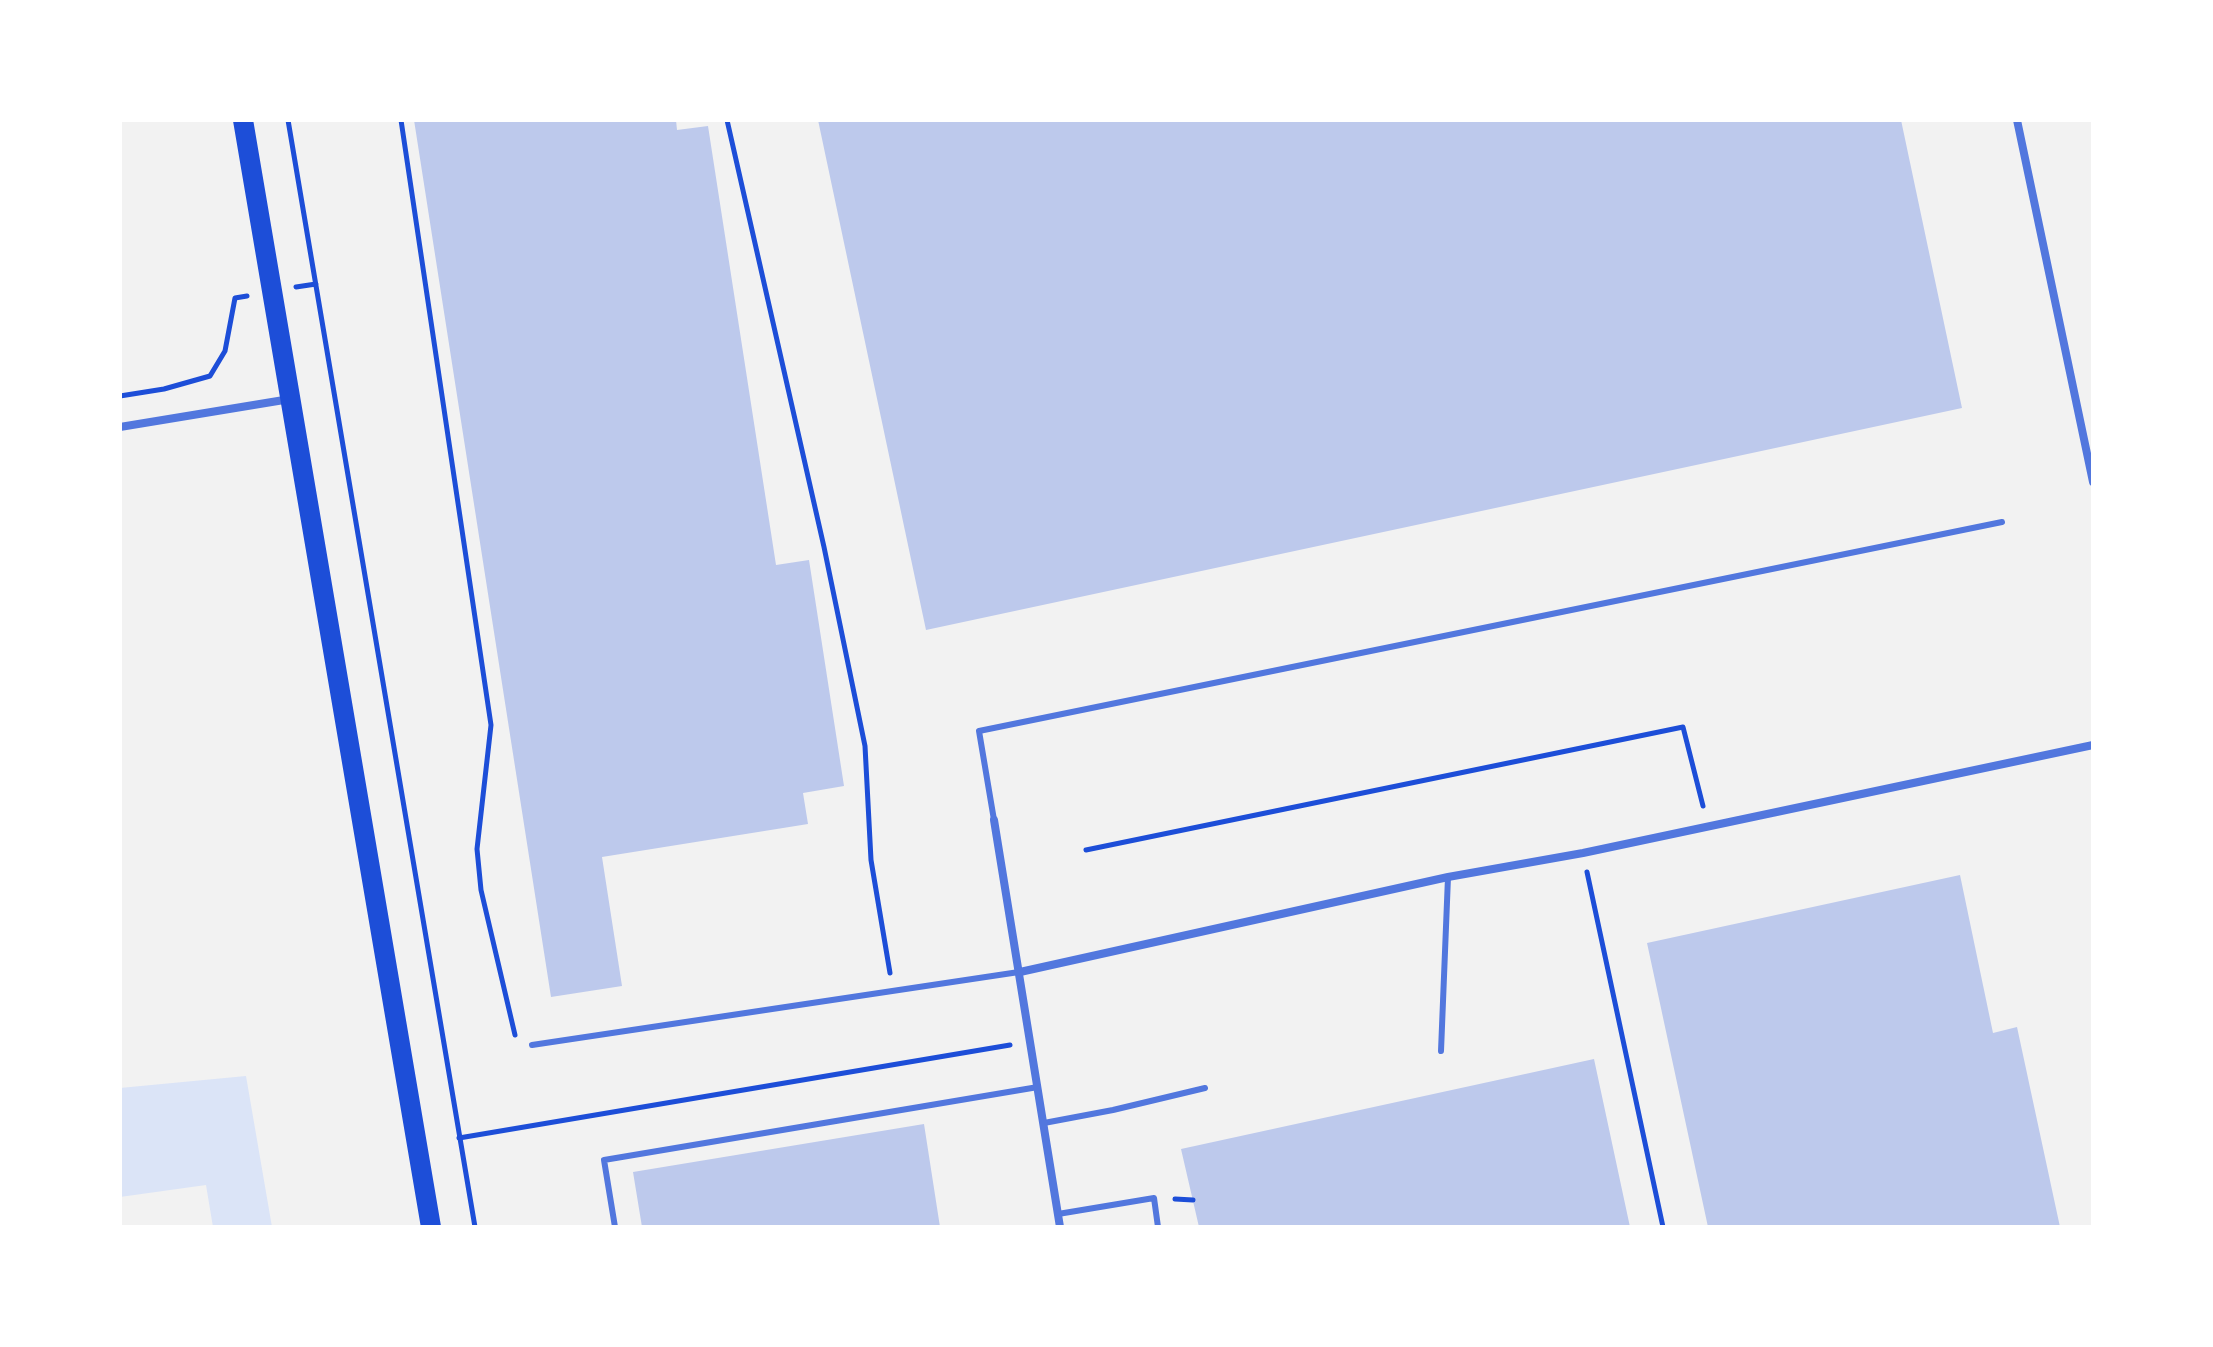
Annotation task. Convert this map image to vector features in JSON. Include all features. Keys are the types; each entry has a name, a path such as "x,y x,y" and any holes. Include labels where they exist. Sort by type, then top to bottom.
{"main road":[{"path":"243,120 431,1227"}],"street":[{"path":"2017,120 2093,482"},
{"path":"120,427 291,399"},
{"path":"1020,972 1448,877 1583,853 2093,745"},
{"path":"994,820 1060,1227"}],"lane":[{"path":"994,820 979,731 2002,522"},
{"path":"1441,1051 1448,877"},
{"path":"532,1045 1020,972"},
{"path":"615,1227 604,1160 1038,1087"},
{"path":"1044,1123 1205,1088"},
{"path":"1058,1214 1154,1198 1158,1227"}],"path":[{"path":"288,120 475,1227"},
{"path":"401,120 491,725 477,849 481,890 515,1036 532,1045"},
{"path":"727,120 824,547 865,746 871,860 892,990"},
{"path":"120,396 164,389 210,376 225,351 235,298 316,284"},
{"path":"1086,850 1683,727 1707,827"},
{"path":"1583,853 1663,1227"},
{"path":"459,1138 1031,1042"}],"shaded area":[{"path":"246,1076 272,1227 213,1227 206,1185 120,1197 120,1088"}],"building":[{"path":"414,120 676,120 677,130 708,126 776,565 809,560 844,786 803,793 808,824 602,857 622,986 551,997"},
{"path":"818,120 1901,120 1962,408 926,630"},
{"path":"1960,875 1993,1033 2017,1027 2060,1227 1708,1227 1647,943"},
{"path":"1594,1059 1630,1227 1199,1227 1181,1149"},
{"path":"924,1124 940,1227 642,1227 633,1172"}]}
